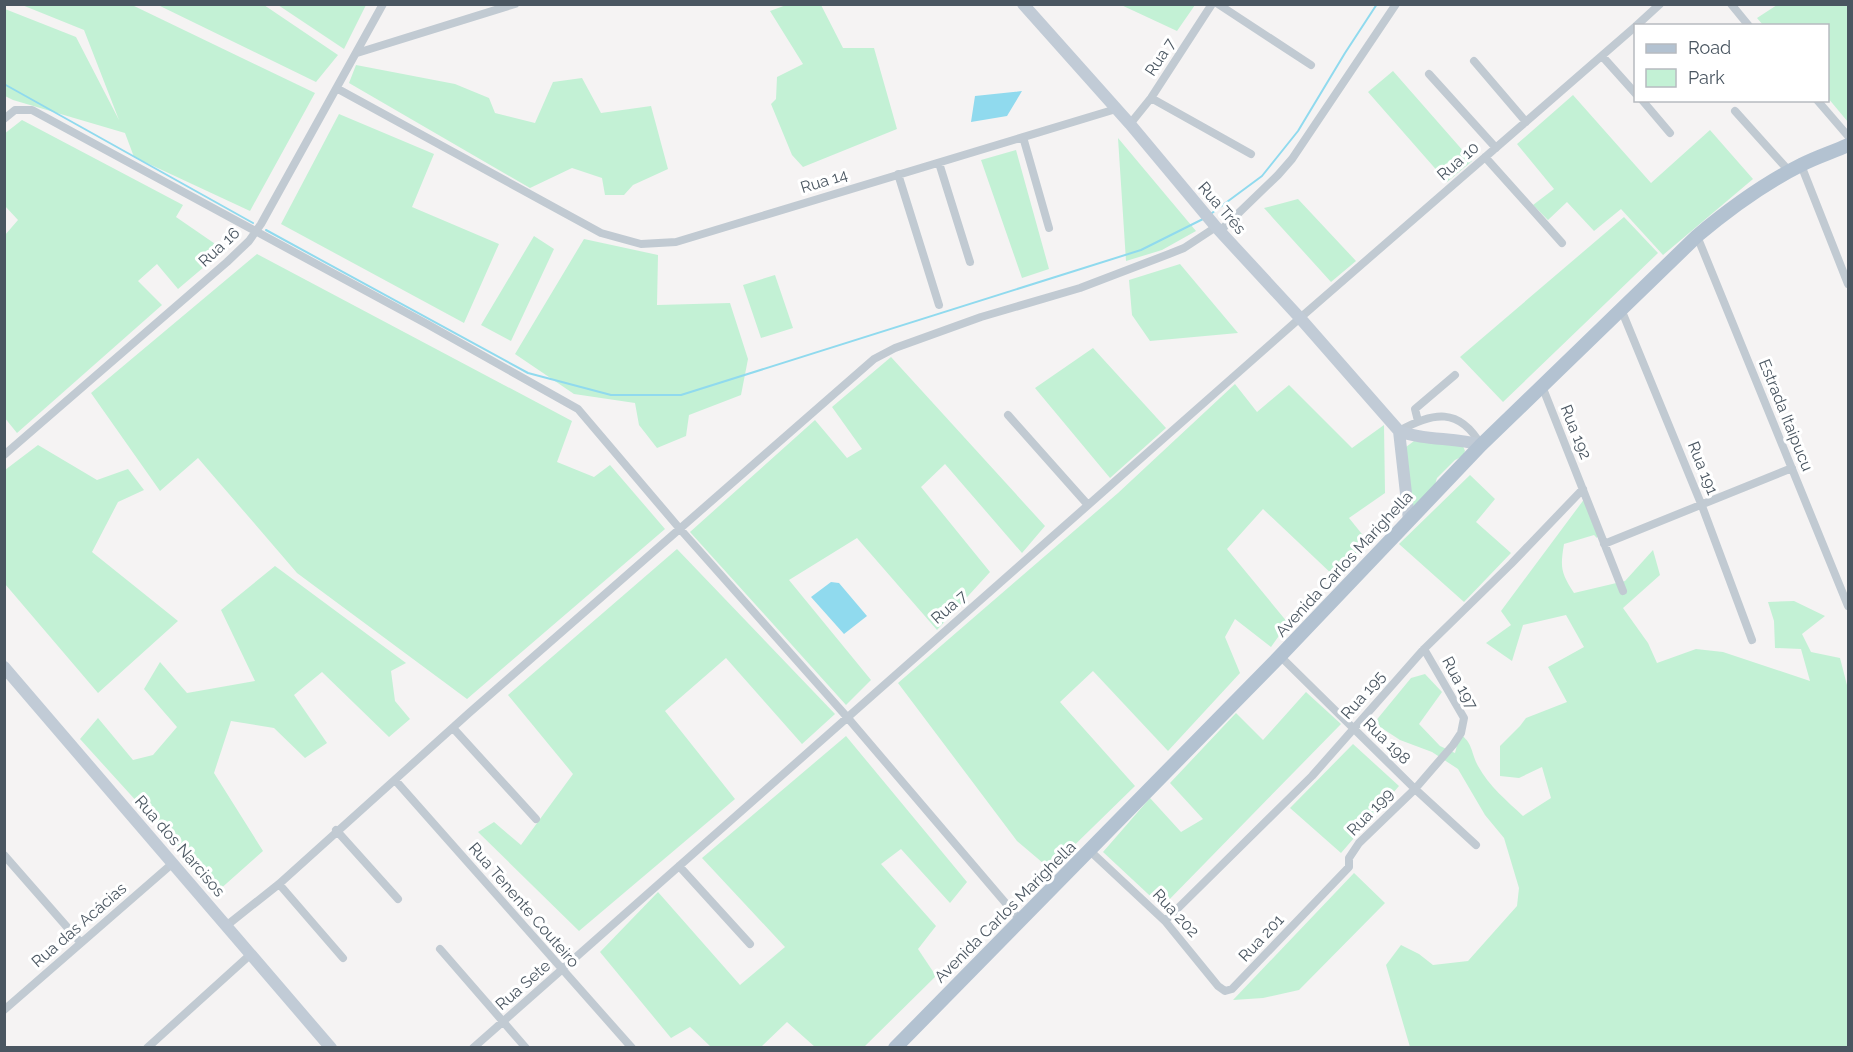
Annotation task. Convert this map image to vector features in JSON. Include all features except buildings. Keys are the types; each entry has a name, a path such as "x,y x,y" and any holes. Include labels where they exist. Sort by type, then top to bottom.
{"main road":[{"name":"Rua Três","path":"1023,4 1130,124 1218,229 1399,431"},
{"name":"Avenida Carlos Marighella","path":"895,1047 1280,656 1481,445 1697,236 1734,205 1795,168 1848,146"},
{"path":"1409,519 1399,431 1411,435 1467,441 1481,445"},
{"name":"Rua dos Narcisos","path":"4,667 332,1047"}],"street":[{"name":"Rua 16","path":"4,455 227,262 255,233 338,89 383,4"},
{"path":"357,53 515,4"},
{"name":"Rua 7","path":"1130,124 1151,98 1212,4"},
{"path":"1218,4 1311,65"},
{"path":"226,926 279,884 336,830 874,359 895,348 981,317 1080,288 1184,248 1218,229 1278,176 1292,159 1396,4"},
{"name":"Rua 10","path":"1638,24 1660,4"},
{"path":"1731,4 1747,24"},
{"name":"Rua 10","path":"1300,318 1634,28"},
{"path":"1602,56 1634,93"},
{"path":"1474,61 1526,122"},
{"path":"1429,74 1496,148"},
{"name":"Rua 14","path":"338,89 601,233 641,244 676,242 1116,109"},
{"path":"1151,98 1251,154"},
{"path":"1643,102 1670,133"},
{"path":"1819,102 1848,136"},
{"path":"4,118 15,110 25,108 32,110 205,203 255,233 427,324 578,409 680,529 847,717 1020,920"},
{"path":"1735,111 1795,168 1848,284"},
{"path":"1023,137 1049,228"},
{"path":"1485,158 1562,243"},
{"path":"939,163 970,262"},
{"path":"898,174 939,305"},
{"name":"Estrada Itaipucu","path":"1697,236 1848,606"},
{"name":"Rua 191","path":"1621,309 1702,506 1752,640"},
{"name":"Rua 7","path":"618,919 1300,318"},
{"path":"1418,421 1415,409 1455,375"},
{"name":"Rua 192","path":"1542,386 1583,489"},
{"path":"1008,415 1088,505"},
{"path":"1399,431 1434,416 1454,418 1470,428 1481,445"},
{"path":"1605,544 1791,468"},
{"path":"1583,489 1623,591"},
{"name":"Rua 195","path":"1165,921 1312,776 1424,649 1583,489"},
{"name":"Rua 197","path":"1415,789 1453,745 1464,724 1464,718 1455,700 1424,649"},
{"name":"Rua 198","path":"1280,656 1415,789 1476,845"},
{"path":"453,728 536,819"},
{"name":"Rua Tenente Couteiro","path":"395,780 632,1047"},
{"name":"Rua 199","path":"1306,913 1349,867 1349,858 1359,843 1415,789"},
{"path":"336,830 398,899"},
{"name":"Rua 202","path":"1089,850 1165,921 1218,986 1225,991 1232,989 1237,983"},
{"path":"4,855 81,943"},
{"name":"Rua das Acácias","path":"4,1010 173,863"},
{"path":"678,866 750,945"},
{"path":"279,884 343,958"},
{"name":"Rua 201","path":"1237,983 1306,913"},
{"name":"Rua Sete","path":"473,1047 618,919"},
{"path":"440,949 526,1047"},
{"path":"147,1047 251,954"}],"green space":[{"path":"789,4 821,5 843,48 874,48 897,129 803,167 792,155 771,104 776,99 777,77 803,64 770,11"},
{"path":"1119,4 1195,4 1195,5 1177,31"},
{"path":"22,5 132,5 315,93 250,211 134,157 125,133 5,96 5,9 76,37 119,120 84,30"},
{"path":"158,5 264,5 338,55 316,82"},
{"path":"278,5 366,5 344,49"},
{"path":"1777,5 1848,5 1848,122 1829,99 1829,24 1762,24 1757,18"},
{"path":"356,65 455,84 489,98 495,113 535,123 553,82 582,78 601,113 651,106 668,169 633,185 624,195 605,195 602,178 572,168 530,188 349,83"},
{"path":"1393,71 1472,161 1447,182 1368,92"},
{"path":"1573,95 1651,183 1710,130 1753,179 1663,255 1621,209 1594,231 1567,202 1548,220 1533,205 1554,189 1517,144"},
{"path":"339,114 434,154 412,207 499,244 464,323 281,224"},
{"path":"22,120 183,205 176,217 224,250 178,289 157,264 138,281 162,305 17,433 4,417 5,235 18,220 5,206 4,134"},
{"path":"1118,138 1196,231 1162,250 1126,261"},
{"path":"1016,150 1049,269 1022,278 981,160"},
{"path":"1298,199 1356,261 1331,282 1264,208"},
{"path":"1624,217 1658,253 1503,402 1460,357"},
{"path":"534,236 554,249 511,341 481,325"},
{"path":"584,239 658,255 657,305 730,303 748,359 741,395 689,415 686,436 657,448 639,425 635,403 574,394 515,354"},
{"path":"257,254 572,421 557,462 594,477 610,465 665,529 467,699 297,573 198,458 160,491 91,393"},
{"path":"1180,264 1238,333 1150,341 1132,315 1129,280"},
{"path":"775,275 793,328 761,338 743,285"},
{"path":"1093,348 1166,428 1110,478 1035,388"},
{"path":"891,357 1045,526 1022,553 945,464 921,487 990,572 937,630 857,538 789,580 871,680 846,705 690,532 815,420 847,458 862,449 832,407"},
{"path":"1235,384 1257,412 1289,385 1352,448 1384,425 1385,493 1349,518 1370,544 1335,577 1263,509 1227,549 1288,623 1271,647 1235,619 1225,637 1240,673 1168,751 1093,671 1060,702 1135,786 1050,869 1017,841 898,683 1118,493"},
{"path":"1414,441 1463,446 1465,451 1463,456 1455,460 1437,478 1434,488 1415,507 1411,504 1406,447"},
{"path":"38,445 97,480 128,469 144,490 118,502 92,552 178,621 98,693 5,584 5,470"},
{"path":"1470,475 1495,499 1476,522 1511,553 1464,602 1399,544"},
{"path":"1585,498 1601,529 1597,538 1594,535 1564,544 1562,565 1566,580 1574,593 1625,581 1653,550 1660,575 1623,608 1648,643 1657,663 1696,649 1723,652 1810,681 1801,649 1775,648 1774,621 1768,602 1794,601 1825,616 1802,634 1811,652 1840,658 1848,689 1848,1047 1410,1047 1386,965 1401,945 1419,954 1433,965 1468,961 1517,906 1519,888 1504,838 1485,815 1458,769 1432,752 1400,740 1374,723 1411,678 1425,674 1442,692 1419,724 1440,746 1455,753 1460,734 1464,737 1487,780 1523,816 1551,798 1542,767 1519,778 1500,776 1500,746 1526,718 1567,702 1548,667 1584,647 1566,615 1523,625 1512,661 1486,643 1511,625 1501,611"},
{"path":"677,549 835,714 802,744 726,658 665,711 735,799 579,931 478,832 494,822 521,845 573,774 508,695"},
{"path":"275,566 406,663 391,671 395,701 410,719 389,737 322,672 294,695 327,743 305,758 274,728 231,721 214,773 263,851 218,891 80,739 98,718 133,760 153,755 177,727 144,689 160,662 187,693 255,681 221,610"},
{"path":"1306,692 1341,724 1162,907 1103,852 1150,798 1181,832 1203,819 1170,783 1236,713 1263,740"},
{"path":"846,736 967,882 950,903 901,849 881,864 936,926 918,949 936,976 864,1047 815,1047 787,1022 761,1047 711,1047 690,1027 671,1038 600,952 658,892 740,985 785,947 702,858"},
{"path":"1353,744 1399,786 1341,853 1290,808"},
{"path":"1354,873 1385,903 1299,990 1263,998 1233,1000"}],"water":[{"path":"1022,91 1007,116 971,122 975,96"},
{"path":"831,582 839,583 867,616 844,634 811,597"}],"waterway":[{"path":"1212,213 1262,176 1298,131 1377,4"},
{"path":"4,84 253,223"},
{"path":"266,230 528,373 611,395 681,395 1141,250 1205,218"}]}
